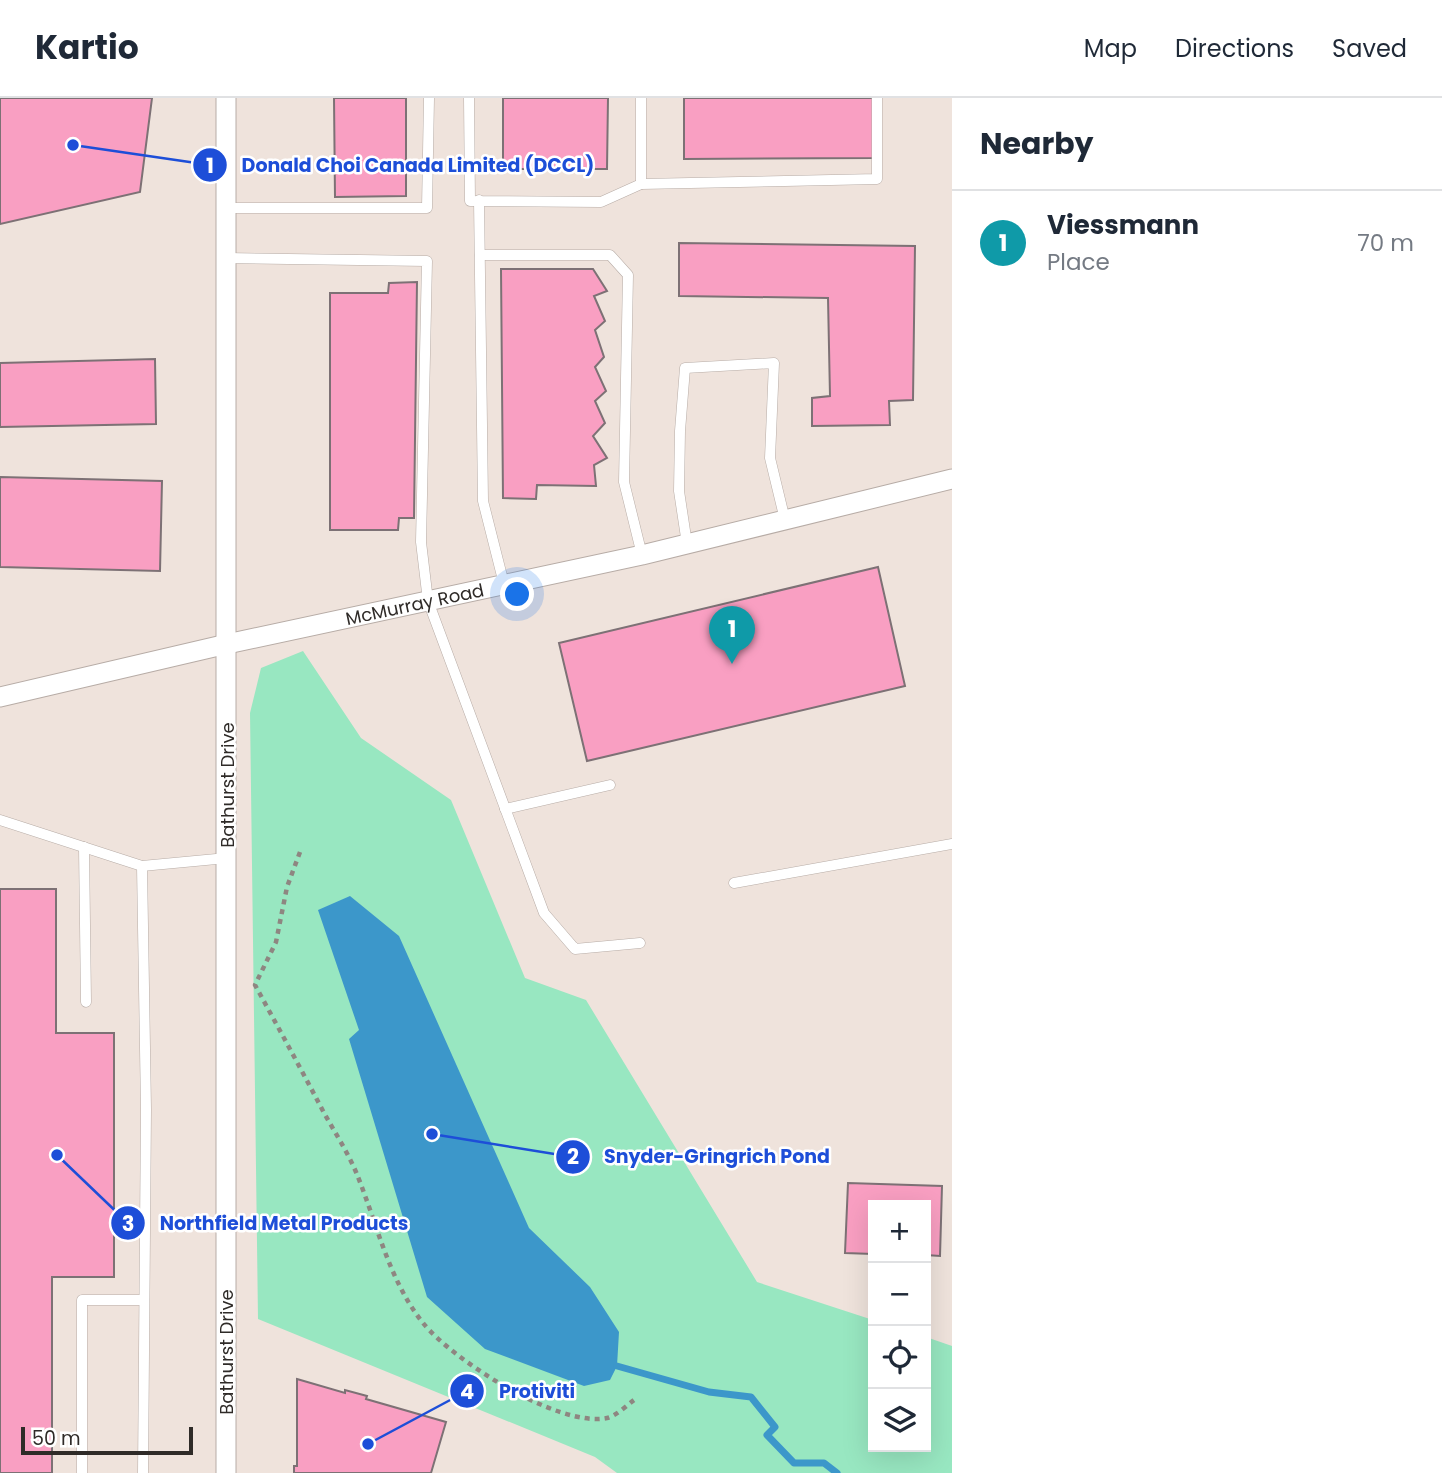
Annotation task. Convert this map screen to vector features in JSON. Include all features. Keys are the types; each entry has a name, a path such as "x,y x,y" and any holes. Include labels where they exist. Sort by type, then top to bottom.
{"street":[{"name":"Bathurst Drive","path":"226,98 226,1473"},
{"name":"McMurray Road","path":"0,697 227,643 642,555 952,479"}],"lane":[{"path":"226,208 427,208 429,98"},
{"path":"469,98 470,201 601,202 640,184 877,179 877,98"},
{"path":"640,184 641,98"},
{"path":"479,200 484,501 504,584"},
{"path":"480,255 610,255 628,275 624,482 642,555"},
{"path":"226,258 427,261 421,542 428,601 544,913 575,949 640,943"},
{"path":"687,544 679,491 685,368 774,363 770,458 785,520"},
{"path":"505,809 610,785"},
{"path":"0,820 142,866 227,858"},
{"path":"734,884 952,844"},
{"path":"84,847 86,1002"},
{"path":"142,866 146,1109 143,1473"},
{"path":"82,1473 82,1300 145,1300"}],"path":[{"path":"300,852 287,887 276,942 255,985 356,1171 386,1257 407,1299 424,1324 445,1345 476,1370 506,1387 573,1416 596,1419 610,1418 634,1401"}],"green space":[{"path":"303,651 361,738 451,800 525,978 586,1000 757,1282 868,1318 868,1452 931,1452 931,1339 952,1346 952,1473 617,1473 595,1457 258,1319 250,713 261,668"}],"water":[{"path":"350,896 399,936 529,1228 590,1287 619,1332 617,1366 610,1380 584,1386 485,1349 427,1297 349,1039 359,1030 318,910"}],"building":[{"path":"0,98 152,98 140,192 0,224"},
{"path":"334,98 406,98 406,196 335,197"},
{"path":"503,98 608,98 607,169 503,169"},
{"path":"684,98 873,98 873,158 684,159"},
{"path":"679,243 915,246 913,400 889,401 890,425 812,426 812,398 830,396 828,298 679,296"},
{"path":"501,269 593,269 607,291 594,296 605,321 595,330 604,357 595,367 606,391 595,401 605,423 593,436 607,458 594,465 596,486 537,485 536,499 503,498"},
{"path":"417,282 414,518 399,518 398,530 330,530 330,293 388,293 389,283"},
{"path":"155,359 156,424 0,427 0,363"},
{"path":"0,477 162,481 160,571 0,567"},
{"path":"878,567 905,686 587,761 559,643"},
{"path":"0,889 56,889 56,1033 114,1033 114,1277 52,1277 52,1473 0,1473"},
{"path":"848,1183 942,1186 940,1256 931,1255 931,1200 868,1200 868,1254 845,1253"},
{"path":"297,1379 345,1393 345,1390 367,1396 366,1399 446,1422 431,1473 294,1473 294,1466 297,1466"}],"waterway":[{"path":"617,1366 709,1392 751,1397 775,1427 767,1435 794,1463 824,1463 837,1473"}],"place":[{"name":"Donald Choi Canada Limited (DCCL)","path":"73,145"},
{"name":"Viessmann","path":"732,664"},
{"name":"Snyder-Gringrich Pond","path":"432,1134"},
{"name":"Northfield Metal Products","path":"57,1155"},
{"name":"Protiviti","path":"368,1444"}]}
